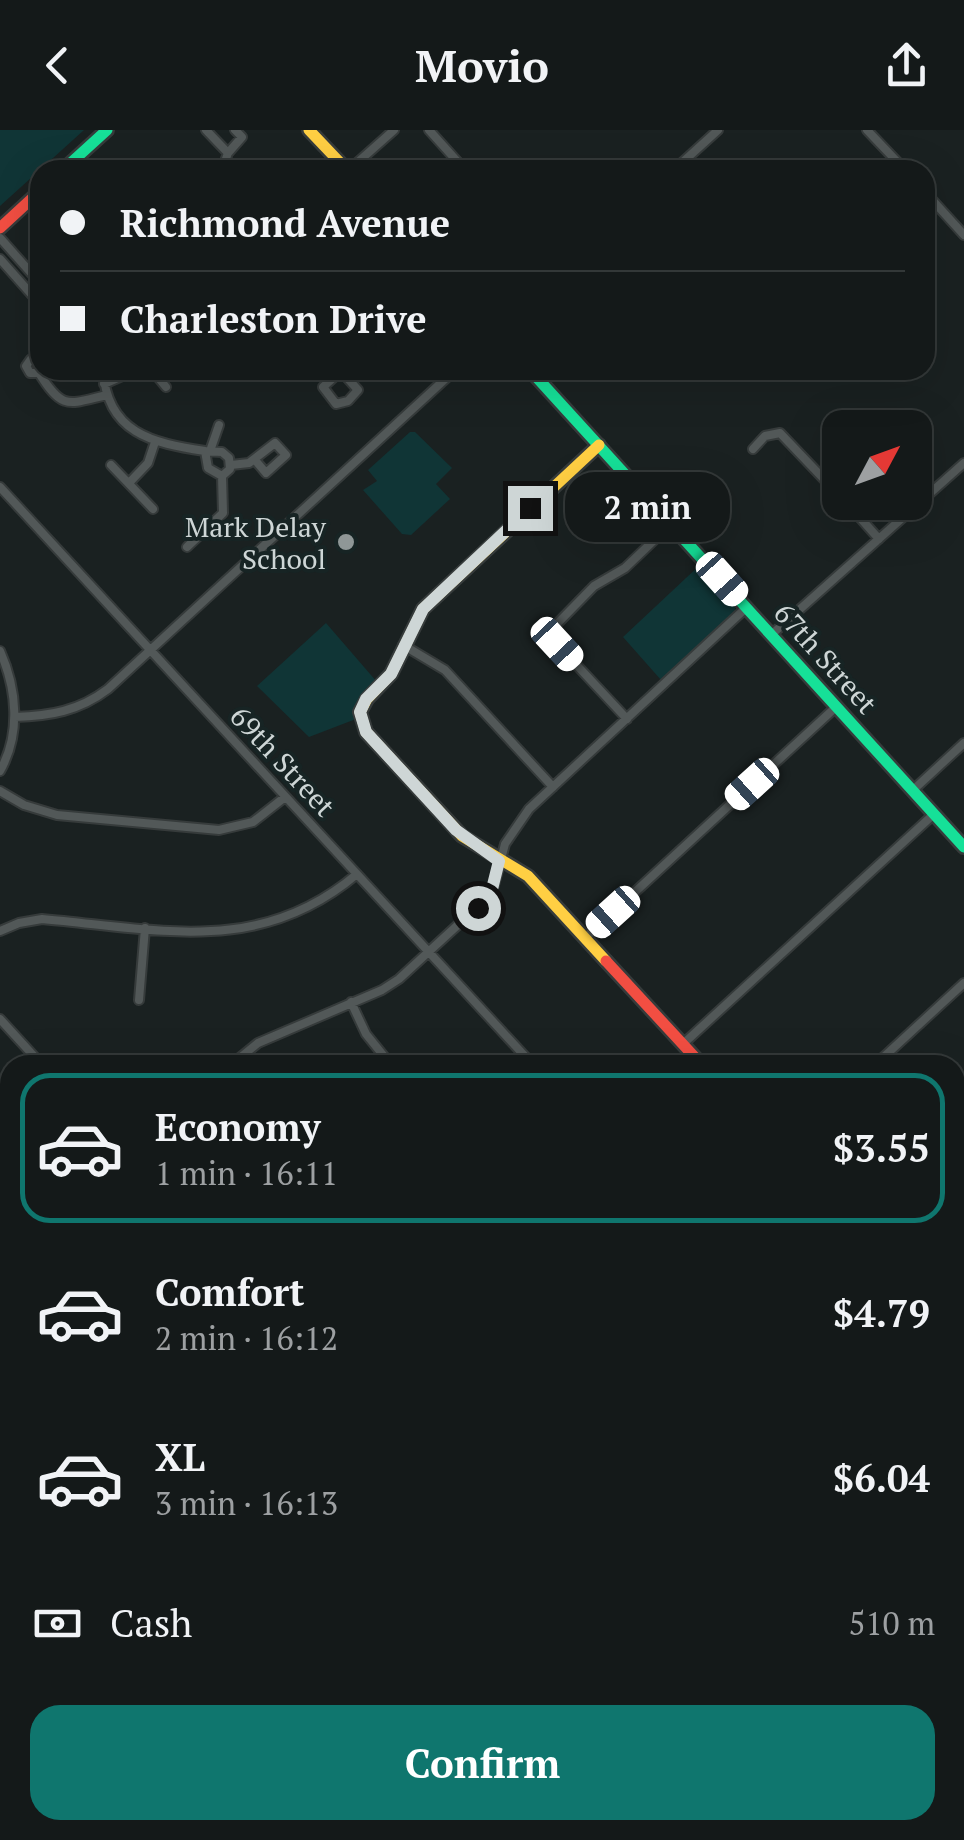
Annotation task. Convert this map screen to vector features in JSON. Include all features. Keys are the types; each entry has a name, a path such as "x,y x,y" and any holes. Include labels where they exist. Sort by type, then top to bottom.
{"street":[{"path":"74,160 107,130"},
{"path":"206,130 228,154"},
{"path":"226,160 242,137 234,130"},
{"path":"310,130 338,160"},
{"path":"360,160 394,130"},
{"path":"428,130 456,160"},
{"path":"688,160 718,130"},
{"path":"868,130 896,160"},
{"path":"0,228 30,200"},
{"path":"935,203 964,234"},
{"path":"0,238 30,272"},
{"path":"0,259 30,293"},
{"path":"46,380 62,402 76,404 107,396"},
{"path":"103,380 107,396 124,423 155,442 226,454 231,465"},
{"path":"104,384 113,380"},
{"path":"160,380 166,387"},
{"path":"330,380 323,387 336,404 348,401 358,390 350,380"},
{"path":"15,717 49,715 84,705 108,689 444,380"},
{"name":"67th Street","path":"539,380 964,847"},
{"path":"219,425 208,451 208,468 222,476"},
{"path":"754,450 764,436 780,433 822,477"},
{"path":"128,483 148,463 155,442"},
{"path":"599,444 430,601 418,616 391,674 366,699 360,712 366,732 456,830 528,876 693,1055"},
{"path":"188,548 223,513 222,476 231,465 255,460"},
{"path":"770,634 964,462"},
{"path":"112,465 152,509"},
{"name":"69th Street","path":"0,486 524,1055"},
{"path":"863,520 880,539"},
{"path":"627,719 557,644 552,630 594,586 631,562 671,524"},
{"path":"242,1054 388,987 429,952 485,900 515,826 747,607"},
{"path":"403,645 445,670 552,787"},
{"path":"0,651 10,678 15,717 8,754 0,771"},
{"path":"585,938 836,708"},
{"path":"912,791 964,743"},
{"path":"0,791 24,805 57,815 219,830 253,822 286,796"},
{"path":"683,1044 934,814"},
{"path":"0,931 42,920 216,933 256,927 320,901 357,874"},
{"path":"139,1000 145,928"},
{"path":"886,1055 964,983"},
{"path":"351,1002 366,1034 383,1055"},
{"path":"0,1019 33,1055"}],"shaded area":[{"path":"0,130 84,130 51,160 30,160 30,179 0,206"},
{"path":"410,432 415,432 452,468 436,484 450,499 411,535 402,534 363,490 377,481 368,470"},
{"path":"702,563 735,603 735,611 661,680 623,637"},
{"path":"326,623 377,682 358,702 356,719 309,737 257,686"}],"traffic: fast":[{"path":"74,160 107,130"},
{"path":"539,380 964,847"}],"traffic: slow":[{"path":"309,130 338,160"},
{"path":"599,445 423,609 391,674 360,712 366,732 462,836 528,876 606,961"}],"traffic: jam":[{"path":"0,228 30,200"},
{"path":"606,961 693,1055"}],"place":[{"name":"Mark Delay School","path":"346,542"}],"route":[{"path":"478,908 492,889 499,861 456,830 366,732 360,712 366,699 391,674 423,609 530,508"}]}
